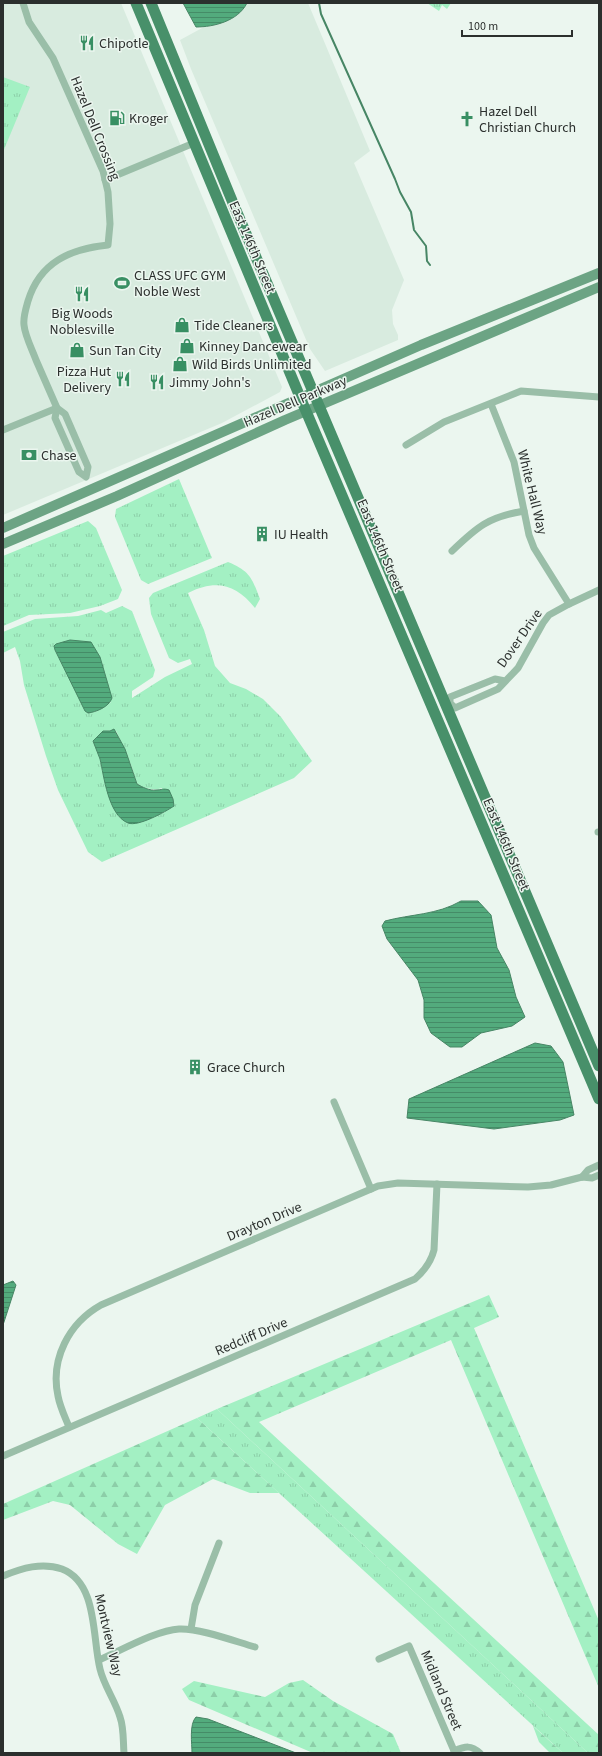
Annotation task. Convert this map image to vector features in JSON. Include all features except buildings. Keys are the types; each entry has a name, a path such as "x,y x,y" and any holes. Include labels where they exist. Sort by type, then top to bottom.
{"main road":[{"name":"East 146th Street","path":"136,3 300,397 599,1099"},
{"name":"East 146th Street","path":"151,3 233,203 448,704 599,1066"},
{"name":"Hazel Dell Parkway","path":"3,528 421,345 599,273"},
{"name":"Hazel Dell Parkway","path":"3,544 117,496 307,411 599,287"}],"street":[{"name":"Hazel Dell Crossing","path":"23,3 25,12 33,30 53,58 100,164 108,192 110,224 108,245 91,247 70,254 41,273 34,286 25,310 24,325 30,346 57,408 65,414 88,468 86,477 79,472 55,418 57,408"},
{"path":"105,180 194,143"},
{"path":"406,445 444,422 526,391 599,397"},
{"name":"White Hall Way","path":"491,404 514,462 528,535 534,548 568,604"},
{"path":"3,430 57,408"},
{"path":"452,551 484,523 497,517 524,511"},
{"name":"Dover Drive","path":"448,704 455,708 498,689 518,668 540,628 549,615 568,604 599,590"},
{"name":"Dover Drive","path":"448,704 450,697 495,679 505,681"},
{"name":"Dover Drive","path":"434,710 448,704"},
{"path":"334,1102 371,1189"},
{"name":"Drayton Drive","path":"582,1177 588,1170 599,1165"},
{"name":"Drayton Drive","path":"69,1427 57,1394 57,1363 69,1335 83,1318 92,1310 101,1305 371,1189 398,1183 543,1186 582,1177 592,1178 599,1175"},
{"name":"Redcliff Drive","path":"3,1456 415,1279 426,1268 434,1250 438,1184"},
{"path":"191,1630 195,1605 219,1543"},
{"name":"Montview Way","path":"3,1576 37,1565 46,1565 66,1571 75,1577 82,1585 90,1604 100,1670 120,1717 124,1753"},
{"path":"98,1660 170,1630 191,1630 255,1647"},
{"name":"Midland Street","path":"379,1659 409,1646 455,1752"},
{"path":"455,1752 469,1746 473,1747 480,1753"}],"shaded area":[{"path":"3,3 121,3 282,387 280,392 222,423 3,515"},
{"path":"183,3 247,3 232,19 210,26 196,27"},
{"path":"248,3 308,3 370,151 354,163 404,280 392,310 393,324 398,335 398,340 325,371 310,349 180,40"},
{"path":"70,640 91,642 100,657 112,698 108,704 95,712 88,713 85,711 55,650 54,646 56,644"},
{"path":"114,729 125,749 137,784 151,790 169,790 174,806 138,823 132,824 121,819 111,804 105,785 100,759 93,741 103,731 110,731"},
{"path":"461,901 478,901 491,915 497,948 509,970 516,997 525,1017 512,1026 481,1033 462,1047 450,1047 431,1033 424,1018 424,1000 418,980 387,939 382,926 385,921 433,912 452,906"},
{"path":"535,1043 551,1046 563,1062 574,1115 560,1120 494,1129 407,1118 409,1099"},
{"path":"13,1281 16,1285 3,1325 3,1285"},
{"path":"196,1717 208,1719 296,1753 192,1753 192,1724"}],"green space":[{"path":"427,3 451,3 447,9 442,5 439,11"},
{"path":"3,77 30,87 3,152"},
{"path":"179,479 212,558 148,584 141,580 115,517 116,509"},
{"path":"88,521 96,528 122,590 118,599 100,606 70,613 29,615 3,626 3,556"},
{"path":"228,562 246,572 252,580 260,599 255,608 240,594 225,586 208,586 188,593 204,630 215,666 230,683 246,689 263,699 281,717 312,761 294,778 102,862 88,852 58,790 24,685 20,661 15,647 3,653 3,632 35,619 78,616 101,610 106,613 122,606 132,611 155,670 153,677 132,691 132,698 165,677 192,664 190,659 178,663 169,658 151,614 149,598 153,593","holes":["55,650 111,702 95,712 83,703","103,731 116,731 131,765 137,784 149,789 162,788 165,812 139,823 119,817 107,791 100,758 93,741"]},
{"path":"489,1295 499,1317 474,1328 599,1621 599,1688 451,1340 259,1422 599,1735 599,1753 588,1753 217,1409"},
{"path":"217,1409 588,1753 563,1753 197,1418"},
{"path":"197,1418 279,1493 250,1493 213,1479 165,1505 137,1554 118,1544 70,1505 53,1501 3,1520 3,1504"},
{"path":"303,1680 333,1701 393,1734 401,1753 313,1753 189,1700 182,1689 194,1681 265,1697 289,1683"},
{"path":"533,1726 563,1753 550,1753 539,1742"}],"waterway":[{"path":"319,3 321,14 400,192 411,212 414,230 426,246 427,261 430,265"}],"place":[{"name":"Chipotle","path":"87,43"},
{"name":"Kroger","path":"117,118"},
{"name":"Hazel Dell Christian Church","path":"467,119"},
{"name":"CLASS UFC GYM Noble West","path":"122,283"},
{"name":"Big Woods Noblesville","path":"82,294"},
{"name":"Tide Cleaners","path":"182,325"},
{"name":"Kinney Dancewear","path":"187,346"},
{"name":"Sun Tan City","path":"77,350"},
{"name":"Wild Birds Unlimited","path":"180,364"},
{"name":"Pizza Hut Delivery","path":"123,379"},
{"name":"Jimmy John's","path":"157,382"},
{"name":"Chase","path":"29,455"},
{"name":"IU Health","path":"262,534"},
{"name":"Grace Church","path":"195,1067"}]}
